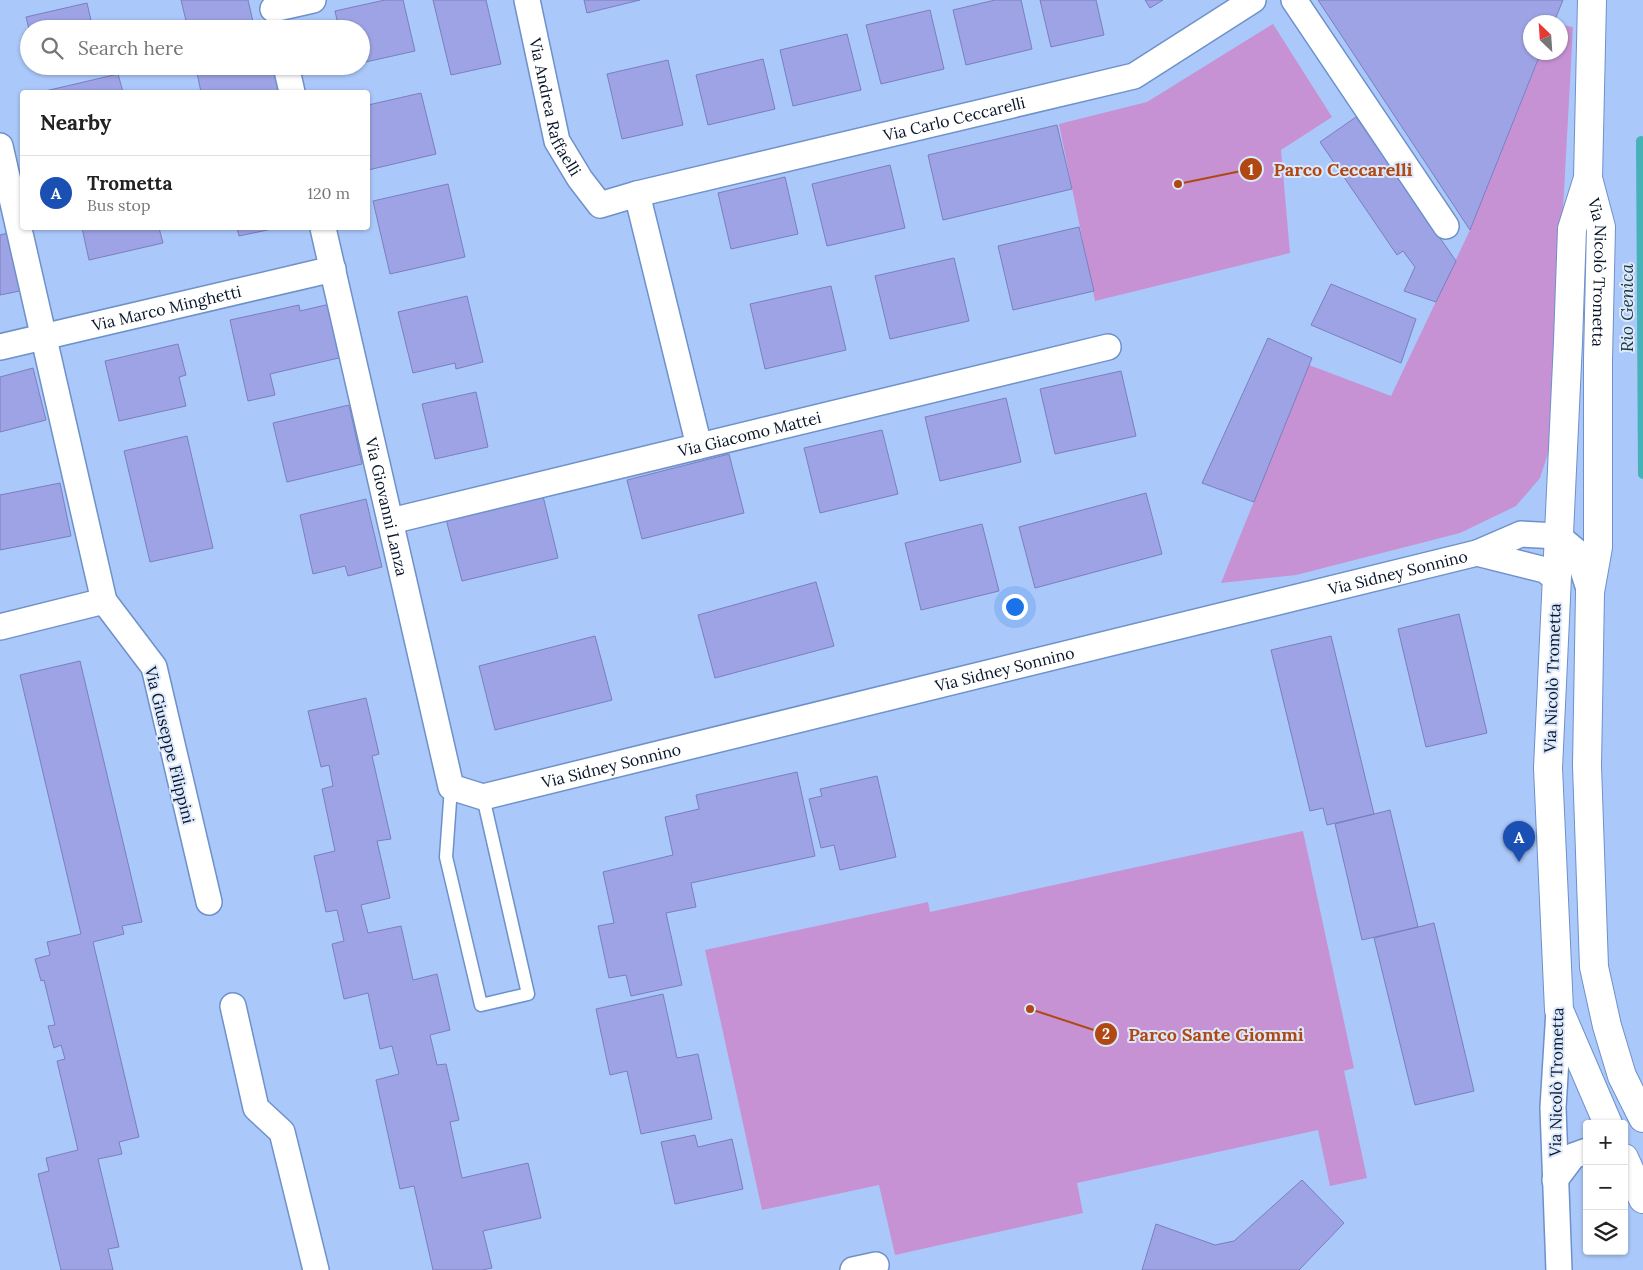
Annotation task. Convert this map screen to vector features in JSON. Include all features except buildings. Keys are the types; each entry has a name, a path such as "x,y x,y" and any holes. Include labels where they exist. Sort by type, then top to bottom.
{"street":[{"path":"274,13 313,0"},
{"name":"Via Andrea Raffaelli","path":"527,0 556,141 580,179 600,205"},
{"name":"Via Carlo Ceccarelli","path":"600,205 637,194 1134,76 1253,0"},
{"path":"1294,0 1446,226"},
{"name":"Via Nicolò Trometta","path":"1559,1270 1554,1180 1553,1108 1559,1010 1548,768 1572,229 1588,178 1592,0"},
{"path":"288,75 292,90"},
{"path":"0,146 104,601 0,627"},
{"name":"Via Nicolò Trometta","path":"1588,178 1601,227 1598,359 1598,548 1590,592 1587,766 1594,967 1607,1026 1622,1076 1642,1114"},
{"path":"637,194 699,446"},
{"name":"Via Giovanni Lanza","path":"324,230 451,787"},
{"name":"Via Marco Minghetti","path":"0,347 333,269"},
{"name":"Via Giacomo Mattei","path":"390,521 1108,347"},
{"path":"1477,553 1521,534 1558,536 1577,552 1590,592"},
{"name":"Via Sidney Sonnino","path":"483,798 1477,553 1544,570 1556,579"},
{"name":"Via Giuseppe Filippini","path":"104,601 154,667 209,902"},
{"path":"451,787 483,798"},
{"path":"234,1006 256,1108 282,1132 316,1270"},
{"path":"1559,1010 1606,1120"},
{"name":"Via Nicolò Trometta","path":"1554,1180 1573,1156 1583,1153"},
{"path":"1627,1165 1643,1199"},
{"path":"1628,1185 1643,1199"}],"lane":[{"path":"451,787 446,857 481,1005 528,994 483,798"}],"shaded area":[{"path":"1273,24 1332,117 1281,150 1290,253 1095,301 1059,124 1147,102"},
{"path":"1568,26 1573,27 1550,447 1540,478 1516,506 1460,533 1296,575 1221,583 1309,365 1391,396 1470,230 1538,60 1568,60"},
{"path":"1303,831 1354,1068 1344,1071 1367,1178 1330,1186 1318,1130 1077,1183 1083,1213 895,1255 879,1185 762,1210 705,950 928,902 930,912"}],"waterway":[{"name":"Rio Genica","path":"1641,141 1643,474"}],"place":[{"name":"Parco Ceccarelli","path":"1178,184"},
{"name":"Trometta","path":"1519,862"},
{"name":"Parco Sante Giommi","path":"1030,1009"}]}
